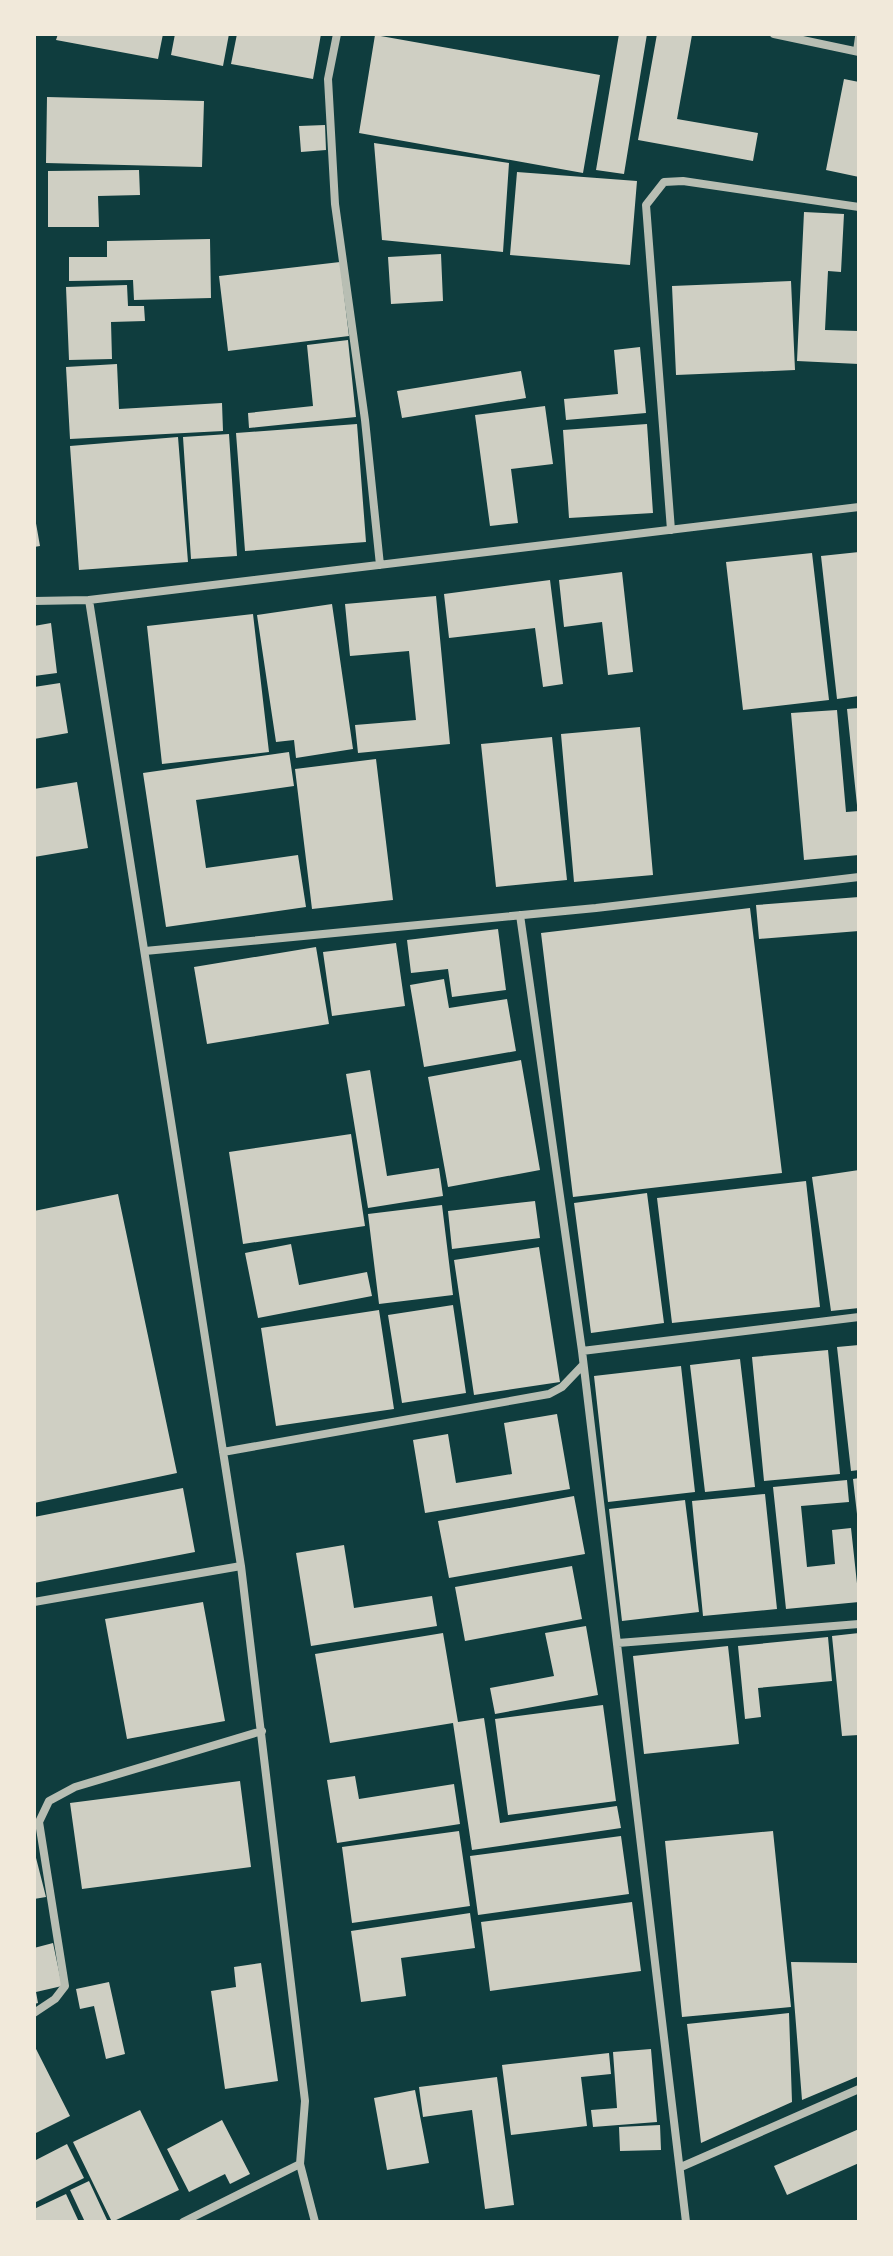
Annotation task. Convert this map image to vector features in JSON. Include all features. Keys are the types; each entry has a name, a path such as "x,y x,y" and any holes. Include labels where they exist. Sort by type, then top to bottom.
{"street":[{"path":"337,34 328,79 335,204 365,420 380,565"},
{"path":"774,34 858,51 859,37"},
{"path":"671,530 646,205 664,182 683,181 859,207"},
{"path":"34,601 89,600 859,507"},
{"path":"89,600 241,1566 305,2101 300,2164 315,2222"},
{"path":"145,951 520,915 859,877"},
{"path":"520,915 582,1351 686,2222"},
{"path":"582,1351 859,1317"},
{"path":"223,1452 549,1394 562,1387 583,1365"},
{"path":"34,1602 241,1566"},
{"path":"618,1643 859,1624"},
{"path":"34,2013 55,1999 65,1986 39,1822 49,1801 75,1787 262,1731"},
{"path":"681,2167 859,2089"},
{"path":"183,2222 300,2164"}],"building":[{"path":"58,34 163,34 158,59 56,40"},
{"path":"175,34 229,34 223,66 171,55"},
{"path":"237,34 321,34 313,79 231,64"},
{"path":"619,34 647,34 624,174 596,170"},
{"path":"657,34 692,35 677,119 758,133 753,161 638,140"},
{"path":"375,35 600,75 583,173 359,133"},
{"path":"844,79 859,82 859,177 826,170"},
{"path":"47,97 204,101 202,167 46,163"},
{"path":"325,125 326,150 301,152 299,126"},
{"path":"374,143 509,163 503,252 382,240"},
{"path":"139,170 140,195 98,196 99,227 48,227 48,171"},
{"path":"517,172 637,181 630,265 510,255"},
{"path":"804,212 844,214 841,272 828,271 825,330 859,331 859,364 797,361"},
{"path":"210,239 211,298 134,300 133,280 69,281 69,257 107,257 107,241"},
{"path":"441,254 443,301 391,304 388,257"},
{"path":"340,262 349,336 228,351 219,276"},
{"path":"791,281 795,370 676,375 672,286"},
{"path":"127,285 128,306 144,306 145,321 111,322 112,359 69,360 66,287"},
{"path":"348,340 356,417 249,428 248,413 313,406 307,345"},
{"path":"640,347 646,413 566,420 564,399 618,394 614,350"},
{"path":"117,364 119,409 222,403 223,431 70,439 66,367"},
{"path":"521,371 526,398 402,418 397,391"},
{"path":"545,406 553,464 511,469 518,523 490,526 475,415"},
{"path":"357,424 366,542 245,551 236,433"},
{"path":"647,424 653,513 569,518 563,430"},
{"path":"229,434 237,556 191,559 183,437"},
{"path":"178,437 188,562 79,570 70,446"},
{"path":"34,512 40,546 34,547"},
{"path":"859,552 859,696 837,699 821,556"},
{"path":"812,553 829,700 743,710 726,562"},
{"path":"622,572 633,672 608,675 602,622 564,627 559,580"},
{"path":"550,580 563,684 543,687 535,628 449,638 444,594"},
{"path":"436,596 450,744 358,753 355,725 416,720 409,651 350,656 345,604"},
{"path":"332,604 353,749 296,758 294,740 276,742 257,615"},
{"path":"253,614 269,752 162,764 147,626"},
{"path":"51,623 57,673 34,676 34,626"},
{"path":"60,683 68,733 34,739 34,687"},
{"path":"859,708 859,804 857,805 847,709"},
{"path":"837,710 846,812 859,811 859,855 804,860 791,713"},
{"path":"640,727 653,875 574,882 561,734"},
{"path":"552,737 567,880 496,887 481,744"},
{"path":"289,752 294,786 196,800 206,868 298,855 306,907 166,927 143,773"},
{"path":"376,759 393,900 312,909 295,769"},
{"path":"77,782 88,848 34,857 34,789"},
{"path":"859,897 859,931 759,939 756,905"},
{"path":"750,908 782,1173 573,1197 541,933"},
{"path":"498,929 506,990 452,997 448,969 411,973 407,940"},
{"path":"396,943 405,1006 332,1016 323,952"},
{"path":"316,947 329,1024 207,1044 194,967"},
{"path":"444,979 449,1008 507,999 516,1051 424,1067 410,985"},
{"path":"521,1060 540,1170 448,1187 428,1077"},
{"path":"370,1070 387,1176 439,1168 443,1196 368,1208 346,1074"},
{"path":"351,1134 365,1226 243,1244 229,1152"},
{"path":"859,1170 859,1308 831,1311 812,1177"},
{"path":"806,1181 820,1307 672,1323 657,1198"},
{"path":"647,1193 664,1323 591,1333 574,1203"},
{"path":"118,1194 177,1473 34,1503 34,1211"},
{"path":"535,1201 540,1238 452,1249 448,1211"},
{"path":"442,1205 453,1295 379,1304 368,1214"},
{"path":"291,1244 299,1285 367,1272 372,1296 258,1318 245,1253"},
{"path":"539,1247 560,1382 474,1395 454,1260"},
{"path":"453,1305 466,1393 402,1403 388,1315"},
{"path":"379,1310 394,1409 276,1426 261,1328"},
{"path":"859,1345 859,1470 851,1471 837,1347"},
{"path":"828,1350 840,1474 764,1481 752,1357"},
{"path":"740,1359 755,1487 705,1492 690,1365"},
{"path":"681,1366 695,1492 608,1502 594,1376"},
{"path":"557,1414 570,1489 425,1513 413,1440 448,1434 456,1483 512,1474 504,1423"},
{"path":"859,1478 859,1514 857,1514 853,1479"},
{"path":"847,1480 849,1502 801,1506 807,1567 835,1564 832,1530 851,1528 859,1602 786,1609 773,1487"},
{"path":"183,1488 195,1552 34,1583 34,1517"},
{"path":"765,1494 777,1609 703,1616 692,1501"},
{"path":"574,1496 585,1554 449,1578 438,1521"},
{"path":"685,1500 699,1612 622,1621 609,1509"},
{"path":"344,1545 354,1608 432,1596 437,1626 311,1646 296,1553"},
{"path":"572,1566 582,1619 465,1641 455,1587"},
{"path":"203,1602 225,1721 127,1739 105,1619"},
{"path":"586,1626 598,1695 495,1714 490,1688 554,1676 545,1633"},
{"path":"443,1633 458,1722 484,1718 500,1823 617,1806 621,1828 472,1850 453,1723 330,1743 315,1654"},
{"path":"859,1633 859,1735 842,1736 832,1636"},
{"path":"828,1637 832,1681 758,1688 761,1717 745,1719 738,1646"},
{"path":"728,1646 739,1744 644,1754 633,1656"},
{"path":"603,1705 616,1801 508,1815 495,1719"},
{"path":"355,1776 359,1799 454,1784 460,1824 337,1843 327,1780"},
{"path":"240,1781 251,1867 82,1889 70,1803"},
{"path":"459,1831 470,1906 352,1923 342,1847"},
{"path":"773,1831 791,2007 682,2017 665,1841"},
{"path":"621,1836 629,1894 478,1915 470,1856"},
{"path":"34,1850 46,1897 34,1899"},
{"path":"632,1902 641,1971 490,1991 481,1922"},
{"path":"470,1913 475,1948 401,1958 406,1996 361,2002 351,1931"},
{"path":"53,1943 62,1986 36,1992 38,2003 34,2004 34,1948"},
{"path":"791,1962 859,1963 859,2076 802,2100"},
{"path":"261,1963 278,2081 225,2089 211,1991 236,1987 234,1967"},
{"path":"109,1982 125,2054 106,2059 94,2006 80,2009 76,1989"},
{"path":"789,2013 792,2102 701,2143 687,2024"},
{"path":"34,2045 70,2116 34,2134"},
{"path":"651,2049 657,2122 593,2127 591,2110 617,2108 613,2052"},
{"path":"609,2053 611,2074 581,2077 587,2126 511,2135 502,2065"},
{"path":"497,2077 514,2205 485,2209 472,2110 423,2117 419,2087"},
{"path":"415,2090 429,2163 387,2170 374,2098"},
{"path":"140,2110 179,2190 112,2222 73,2142"},
{"path":"222,2120 250,2174 230,2184 225,2174 189,2192 167,2149"},
{"path":"660,2125 661,2150 620,2151 619,2127"},
{"path":"859,2129 859,2163 787,2195 774,2166"},
{"path":"67,2144 84,2178 34,2203 34,2161"},
{"path":"89,2181 108,2222 85,2222 70,2190"},
{"path":"66,2194 79,2222 34,2222 34,2209"}]}
